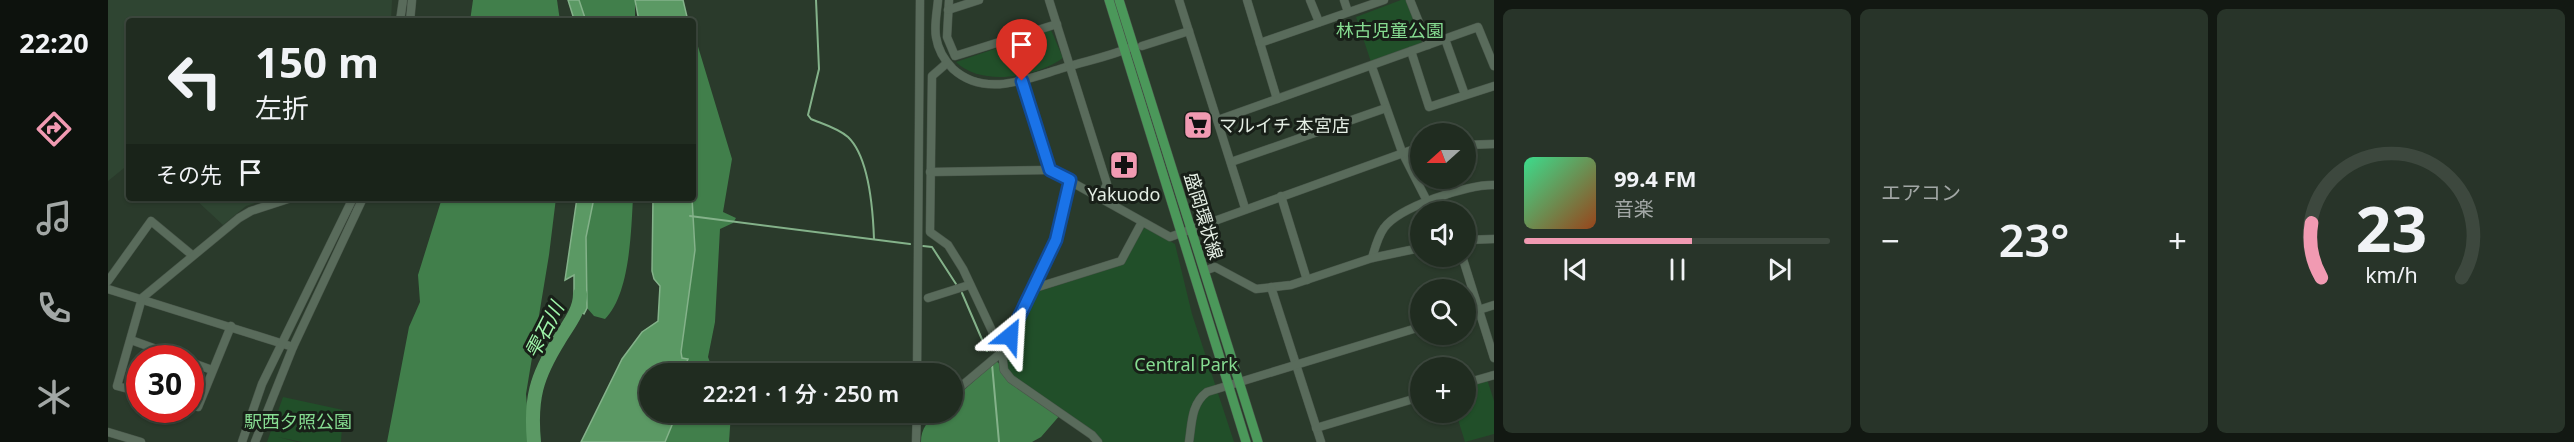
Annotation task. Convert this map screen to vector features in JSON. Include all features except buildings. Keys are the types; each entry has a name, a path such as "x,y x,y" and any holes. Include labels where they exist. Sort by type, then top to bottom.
{"main road":[{"name":"盛岡環状線","path":"1109,0 1134,47"},
{"name":"盛岡環状線","path":"1119,0 1234,384 1258,442"},
{"name":"盛岡環状線","path":"1187,232 1204,271 1234,384 1246,442"}],"street":[{"path":"400,18 403,0"},
{"path":"410,18 412,0"},
{"path":"916,363 920,0"},
{"path":"949,0 947,37 955,56 1058,24"},
{"path":"948,10 979,0"},
{"path":"1049,0 1107,184 1101,197"},
{"path":"1179,0 1245,208"},
{"path":"1247,0 1277,99"},
{"path":"1311,0 1319,22"},
{"path":"1344,0 1348,12"},
{"path":"1260,43 1384,0"},
{"path":"1410,0 1428,45"},
{"path":"938,2 936,35 939,50 947,63 968,80 978,83 1000,85 1022,81 1189,31"},
{"path":"1218,120 1372,67 1478,27 1494,66"},
{"path":"1445,39 1465,95"},
{"path":"1411,51 1429,107 1494,86"},
{"path":"947,63 932,76 930,232 948,245 963,269 1002,352 1004,370 1011,379 1092,435 1098,442"},
{"path":"1372,67 1402,152 1427,201"},
{"path":"1022,81 1050,170"},
{"path":"1231,162 1386,108"},
{"path":"1476,145 1494,144"},
{"path":"930,172 1050,170 1170,237 1410,150"},
{"path":"963,385 1002,352 1035,288 1056,240 1070,180"},
{"path":"1433,201 1467,188 1494,185"},
{"path":"1281,196 1306,280"},
{"path":"129,345 142,298 192,255 250,211 282,201"},
{"path":"242,442 262,384 352,201"},
{"path":"255,442 293,347 362,201"},
{"path":"1372,258 1383,229 1397,215 1410,210"},
{"path":"108,280 151,221 192,255"},
{"path":"1035,288 1121,261 1142,222"},
{"path":"1476,239 1494,238"},
{"path":"1204,271 1215,267 1256,289 1306,280 1372,258 1410,250"},
{"path":"1465,267 1494,358"},
{"path":"928,298 969,285"},
{"path":"1271,287 1321,442"},
{"path":"108,289 293,347"},
{"path":"1478,310 1494,306"},
{"path":"204,391 231,326"},
{"path":"1189,442 1193,410 1198,399 1207,392 1410,330"},
{"path":"131,340 145,345"},
{"path":"126,356 117,386 126,388"},
{"path":"204,367 212,370"},
{"path":"1476,380 1494,375"},
{"path":"1316,428 1410,400"},
{"path":"916,442 917,423"},
{"path":"111,436 141,442"}],"shaded area":[{"path":"108,0 392,0 391,18 126,18 126,166 108,181"},
{"path":"473,0 557,0 560,18 470,18"},
{"path":"568,0 579,0 585,18 573,18"},
{"path":"579,0 635,0 635,18 585,18"},
{"path":"635,0 683,0 687,18 638,18"},
{"path":"696,40 732,159 723,212 736,218 733,223 720,229 715,322 708,357 710,363 686,363 688,359 682,359 681,352 695,250 692,201 696,201"},
{"path":"197,201 261,201 246,206 223,225"},
{"path":"441,201 556,201 526,394 530,442 387,442 409,327 420,302 418,275"},
{"path":"577,201 593,201 586,237 587,308 584,314 574,307 574,275 565,280"},
{"path":"593,201 633,201 630,245 624,279 620,294 605,319 594,316 587,308 586,237"},
{"path":"653,201 692,201 695,250 681,352 682,358 688,359 686,363 639,363 639,423 673,423 665,442 581,442 622,359 642,332 658,321 660,286 654,279 652,271"},
{"path":"996,361 1061,414 1041,437 1032,442 921,442 922,433 927,423 963,423 963,391"},
{"path":"673,423 730,423 729,442 665,442"}],"green space":[{"name":"林古児童公園","path":"1401,0 1408,0 1425,43 1371,62 1356,17"},
{"path":"1051,30 1063,58 1039,70 994,77 967,70 956,62"},
{"name":"Central Park","path":"1146,227 1175,244 1192,314 1234,442 1098,442 1004,370 1005,358 1037,292 1123,264"},
{"path":"1487,379 1494,401 1494,434 1465,442 1459,423 1476,423 1476,383"},
{"name":"駅西夕照公園","path":"283,397 343,410 341,442 302,442 278,437 297,442 267,442"}],"waterway":[{"path":"816,0 819,69 808,115 811,119 830,126 848,137 861,157 868,185 874,239"},
{"path":"690,216 910,244"},
{"path":"923,246 932,247 956,284"},
{"path":"962,293 987,351"},
{"name":"雫石川","path":"534,442 533,413 536,389 551,353 576,312 580,294"},
{"path":"992,364 999,442"}],"place":[{"name":"マルイチ 本宮店","path":"1198,125"},
{"name":"Yakuodo","path":"1124,165"}],"route":[{"path":"1010,336 1035,288 1056,240 1070,180 1050,170 1022,81"}]}
